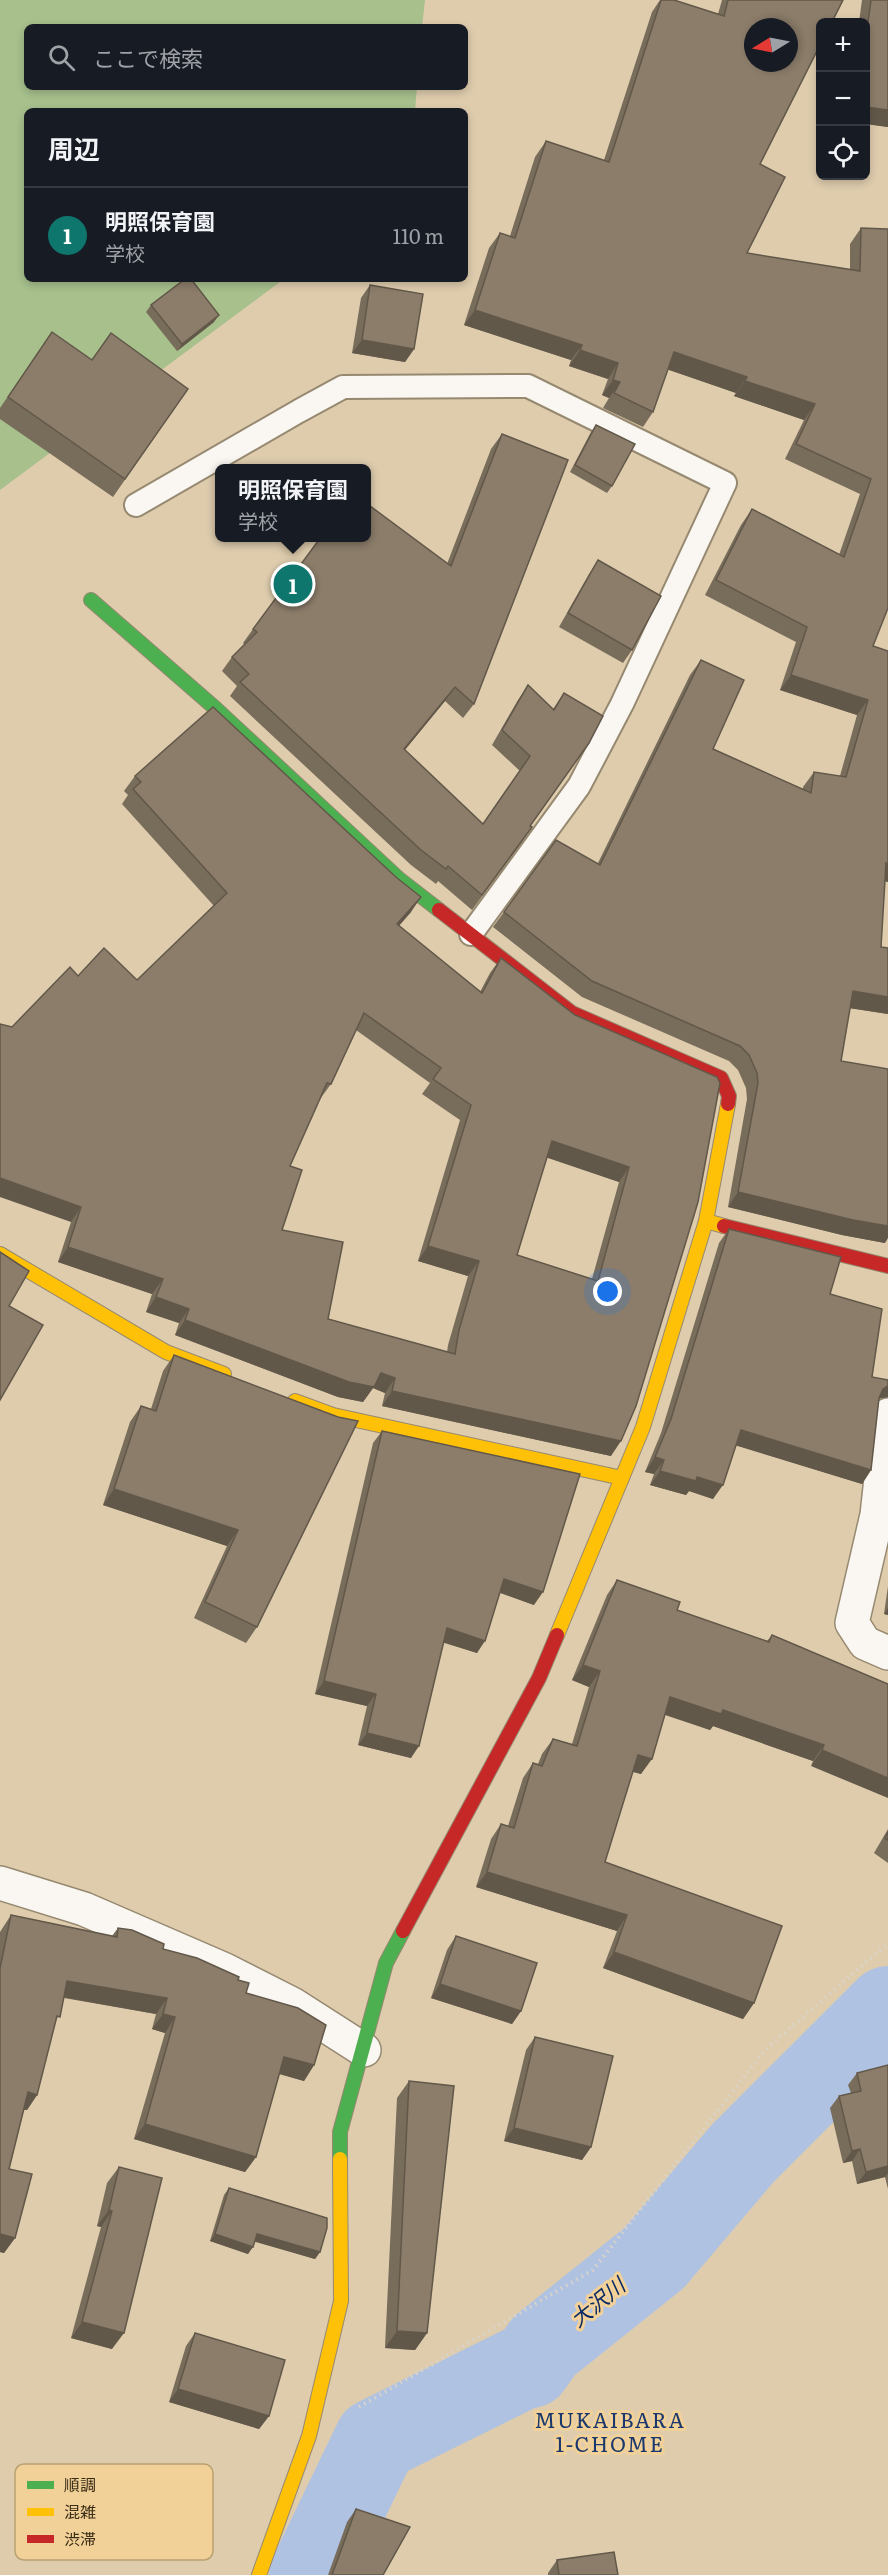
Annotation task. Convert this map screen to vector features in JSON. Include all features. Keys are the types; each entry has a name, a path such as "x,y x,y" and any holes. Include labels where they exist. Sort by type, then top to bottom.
{"street":[{"path":"91,600 214,708 399,879 572,1013 722,1078 729,1096 706,1221 644,1428 539,1678 386,1963 340,2132 341,2301 309,2436 259,2575"},
{"path":"706,1221 888,1266"},
{"path":"0,1254 166,1352 238,1380"},
{"path":"280,1396 333,1415 622,1478"},
{"path":"888,1415 877,1515 852,1623 865,1643 888,1653"},
{"path":"0,1883 84,1909 225,1970 292,2004 364,2049"}],"lane":[{"path":"136,505 343,387 528,386 725,483 622,704 579,786 471,934"}],"path":[{"path":"309,2436 593,2270 765,2050 888,1943"}],"green space":[{"path":"0,0 425,0 422,24 24,24 24,90 417,90 415,108 24,108 24,282 280,282 0,490"}],"building":[{"path":"661,0 674,0 724,16 728,0 843,0 834,18 816,18 816,53 760,164 785,177 747,253 860,271 861,228 888,229 888,608 873,646 888,651 888,864 886,863 881,947 888,948 888,997 853,991 841,1061 888,1069 888,1226 853,1220 738,1192 758,1083 757,1073 749,1055 740,1046 592,981 504,912 556,840 600,865 701,660 744,680 713,749 811,793 814,772 846,777 868,700 791,675 807,627 716,580 752,509 844,557 871,479 796,444 815,404 745,381 747,377 674,352 653,412 614,393 620,382 613,380 618,363 580,350 582,345 475,310 500,233 515,238 546,141 609,162"},
{"path":"871,0 888,0 888,110 870,108 869,18"},
{"path":"181,282 193,282 219,315 182,344 151,305"},
{"path":"370,285 423,294 414,349 362,340"},
{"path":"52,332 92,360 111,333 188,389 125,479 8,397"},
{"path":"596,425 635,444 612,486 575,465"},
{"path":"502,434 568,460 474,704 455,687 404,749 483,824 530,756 502,730 528,685 554,710 564,693 603,716 589,743 482,895 448,866 446,869 421,850 240,682 249,674 232,657 257,632 253,629 317,542 371,542 371,507 451,566"},
{"path":"598,560 661,596 632,650 568,613"},
{"path":"213,707 397,878 421,897 397,924 482,993 501,958 575,1015 717,1077 720,1083 698,1202 636,1406 621,1441 392,1391 395,1378 381,1373 374,1387 349,1382 185,1320 189,1309 156,1297 163,1279 68,1247 81,1207 0,1178 0,1024 12,1027 70,967 78,976 104,948 137,980 227,893 133,789 141,782 135,776","holes":["364,1013 441,1068 433,1079 471,1105 428,1246 479,1261 459,1330 455,1354 328,1319 343,1242 282,1230 302,1170 290,1166 327,1083 331,1084","552,1141 629,1167 598,1281 517,1255"]},
{"path":"729,1229 841,1257 830,1294 882,1309 872,1377 888,1380 888,1386 883,1389 879,1398 871,1470 741,1430 723,1485 697,1477 696,1481 660,1471 664,1460 655,1457 671,1419"},
{"path":"0,1252 29,1271 9,1306 43,1325 0,1400"},
{"path":"174,1355 338,1417 358,1421 257,1627 205,1602 238,1530 114,1489 141,1406 156,1411"},
{"path":"382,1431 580,1474 543,1592 504,1579 485,1641 447,1628 419,1746 367,1733 376,1694 324,1681"},
{"path":"617,1580 680,1602 677,1610 769,1642 772,1635 888,1684 888,1778 822,1750 824,1745 723,1710 721,1714 670,1697 652,1759 638,1755 605,1862 782,1926 754,2003 614,1952 627,1915 487,1872 501,1824 514,1828 533,1763 542,1766 553,1739 577,1746 600,1671 583,1665"},
{"path":"11,1915 117,1937 118,1928 132,1930 164,1944 163,1949 197,1958 239,1977 238,1980 249,1983 246,1993 298,2008 326,2025 314,2065 284,2057 256,2157 145,2124 175,2017 163,2014 167,1998 67,1981 60,2017 57,2016 37,2095 28,2092 9,2169 32,2174 15,2238 0,2234 0,1968"},
{"path":"456,1936 537,1963 521,2011 440,1984"},
{"path":"535,2037 613,2056 591,2147 514,2128"},
{"path":"888,2065 888,2166 866,2172 860,2149 852,2151 839,2096 861,2091 857,2073"},
{"path":"409,2081 454,2086 427,2333 397,2331"},
{"path":"119,2167 162,2178 124,2333 82,2322 112,2211 109,2210"},
{"path":"229,2188 327,2218 327,2228 320,2252 257,2234 253,2247 215,2234"},
{"path":"195,2333 285,2360 269,2416 178,2389"},
{"path":"356,2509 410,2527 383,2575 332,2575"},
{"path":"614,2552 618,2575 559,2575 557,2560"}],"waterway":[{"name":"大沢川","path":"311,2575 376,2440 521,2368 530,2366 544,2346 654,2258 743,2153 888,2008"}],"traffic: fast":[{"path":"91,600 215,708 399,879 439,910"},
{"path":"340,2159 340,2132 386,1963 403,1931"}],"traffic: slow":[{"path":"706,1221 728,1104"},
{"path":"557,1635 643,1427 706,1221 724,1226"},
{"path":"0,1254 166,1352 224,1374"},
{"path":"295,1401 333,1415 622,1478"},
{"path":"259,2575 309,2436 341,2301 340,2159"}],"traffic: jam":[{"path":"439,910 572,1013 721,1078 729,1096 728,1104"},
{"path":"724,1226 888,1266"},
{"path":"403,1931 539,1678 557,1635"}],"place":[{"name":"明照保育園","path":"293,584"}],"district":[{"name":"MUKAIBARA 1-CHOME","path":"610,2433"}]}
